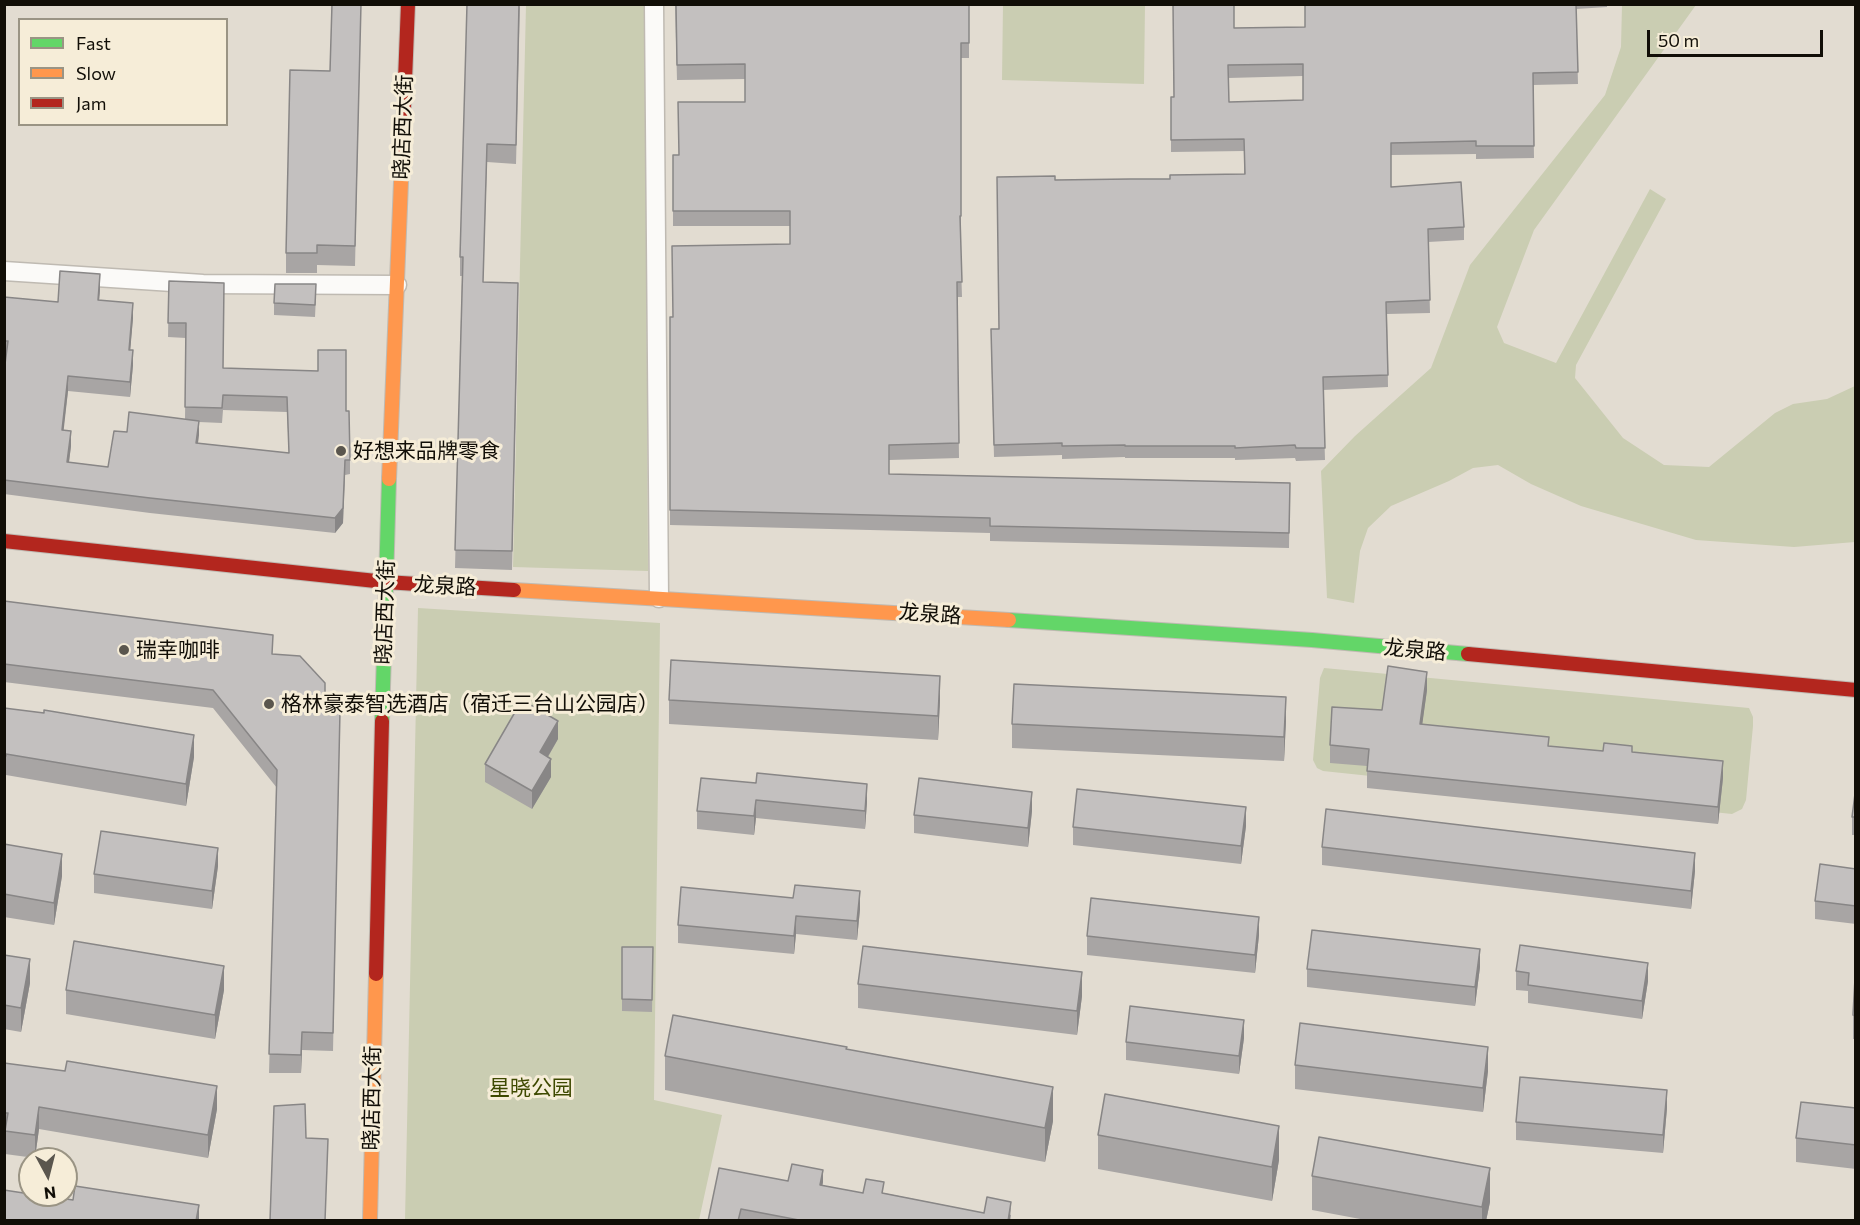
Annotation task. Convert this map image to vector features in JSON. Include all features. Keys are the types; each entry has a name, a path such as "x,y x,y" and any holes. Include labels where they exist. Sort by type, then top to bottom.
{"street":[{"name":"晓店西大街","path":"370,1221 385,582 408,4"},
{"path":"654,4 659,598"},
{"path":"4,271 203,284 397,285"},
{"name":"龙泉路","path":"4,541 385,582 960,616 1312,640 1856,690"}],"green space":[{"path":"526,5 645,5 648,571 513,567"},
{"path":"1003,5 1145,5 1144,84 1002,80"},
{"path":"1622,5 1696,5 1534,230 1497,327 1504,343 1556,363 1650,189 1666,199 1576,365 1575,378 1623,438 1664,465 1709,467 1775,413 1793,404 1827,399 1855,386 1855,542 1794,547 1696,540 1581,506 1531,484 1498,465 1473,468 1391,506 1368,528 1360,551 1354,603 1327,598 1321,471 1355,436 1431,368 1470,265 1605,95 1621,47"},
{"name":"星晓公园","path":"418,608 660,623 654,1100 722,1115 699,1220 405,1220"},
{"path":"1324,668 1749,708 1753,717 1753,726 1746,800 1742,809 1732,814 1323,771 1317,768 1313,760 1320,678"}],"building":[{"path":"332,4 361,4 355,246 317,245 317,253 286,253 290,70 330,71"},
{"path":"467,4 519,4 516,145 487,144 483,282 518,283 512,551 455,550"},
{"path":"676,4 969,4 969,43 961,43 962,282 957,282 959,443 889,445 889,474 1290,483 1289,533 990,526 990,518 670,510 672,246 790,244 790,211 673,211 673,155 679,155 678,102 745,102 745,64 677,65"},
{"path":"1173,4 1234,4 1234,28 1305,27 1305,4 1576,4 1578,72 1533,73 1534,146 1476,146 1476,141 1391,143 1391,187 1461,182 1464,227 1428,229 1430,300 1386,302 1388,375 1323,377 1325,448 1296,448 1295,445 1235,448 1235,446 1062,446 1062,443 994,445 991,329 999,329 997,177 1055,176 1055,180 1170,179 1170,175 1245,174 1244,139 1171,140 1171,97 1174,97","holes":["1303,64 1303,100 1229,102 1228,65"]},
{"path":"60,271 100,274 98,300 133,303 129,350 133,350 130,382 68,376 62,430 71,431 67,462 108,467 114,431 127,432 129,412 199,421 196,443 289,453 287,397 223,395 222,408 185,407 186,323 168,323 169,281 224,283 223,368 318,371 318,350 346,350 346,411 349,411 350,460 345,460 343,508 335,518 4,480 4,372 8,341 4,341 4,297 58,302"},
{"path":"275,284 316,284 315,305 274,303"},
{"path":"4,601 273,635 272,654 300,656 325,683 325,710 340,711 333,1033 302,1032 301,1055 269,1054 277,770 213,690 4,664"},
{"path":"671,660 940,676 938,716 669,700"},
{"path":"1388,666 1427,672 1420,724 1549,737 1548,746 1603,751 1604,743 1632,746 1632,752 1723,761 1718,807 1367,771 1369,749 1330,745 1332,707 1382,710"},
{"path":"1014,684 1286,697 1284,737 1012,724"},
{"path":"522,700 558,721 540,752 551,759 532,791 485,764"},
{"path":"4,708 44,713 44,710 194,735 186,784 6,754 4,756"},
{"path":"757,773 867,784 865,811 756,800 754,816 697,811 701,778 756,783"},
{"path":"919,778 1032,792 1028,828 914,815"},
{"path":"1856,786 1856,817 1852,817"},
{"path":"1077,789 1246,807 1241,846 1073,827"},
{"path":"1326,809 1695,853 1691,891 1322,847"},
{"path":"101,831 218,848 212,891 94,874"},
{"path":"4,844 62,854 54,903 4,894"},
{"path":"1820,864 1856,869 1856,906 1815,901"},
{"path":"795,885 860,891 857,921 796,916 794,936 678,925 681,887 793,898"},
{"path":"1091,898 1259,917 1255,955 1087,936"},
{"path":"1312,930 1480,949 1475,987 1307,969"},
{"path":"74,941 224,966 215,1015 66,990"},
{"path":"1520,945 1648,963 1642,1001 1528,985 1529,973 1516,971"},
{"path":"863,946 1082,972 1077,1011 858,984"},
{"path":"622,947 653,947 652,1000 622,999"},
{"path":"4,955 30,959 21,1008 4,1005"},
{"path":"1856,978 1856,1016 1853,1015"},
{"path":"1130,1006 1244,1020 1239,1056 1126,1042"},
{"path":"673,1015 1053,1087 1045,1128 665,1056"},
{"path":"1300,1023 1488,1047 1483,1088 1295,1065"},
{"path":"67,1061 217,1086 208,1135 39,1107 35,1135 5,1131 8,1113 4,1113 4,1063 65,1071"},
{"path":"1520,1077 1667,1090 1663,1135 1516,1122"},
{"path":"1105,1094 1279,1126 1272,1167 1098,1135"},
{"path":"1801,1102 1856,1108 1856,1145 1796,1138"},
{"path":"305,1104 306,1138 328,1139 325,1221 270,1221 274,1106"},
{"path":"1319,1137 1490,1168 1482,1207 1312,1176"},
{"path":"792,1164 823,1170 820,1185 863,1193 866,1179 884,1182 882,1193 984,1213 987,1197 1011,1202 1008,1221 804,1221 741,1209 738,1221 708,1221 719,1168 788,1181"},
{"path":"78,1186 199,1205 196,1221 4,1221 4,1190 18,1192 18,1207 78,1207"}],"traffic: fast":[{"path":"382,721 389,479"},
{"path":"1009,620 1312,640 1468,654"}],"traffic: slow":[{"path":"389,479 402,157"},
{"path":"514,590 1009,620"},
{"path":"370,1220 376,974"}],"traffic: jam":[{"path":"402,157 408,4"},
{"path":"4,541 385,582 514,590"},
{"path":"1468,654 1856,690"},
{"path":"376,974 382,721"}],"place":[{"name":"好想来品牌零食","path":"341,451"},
{"name":"瑞幸咖啡","path":"124,650"},
{"name":"格林豪泰智选酒店（宿迁三台山公园店）","path":"269,704"}]}
